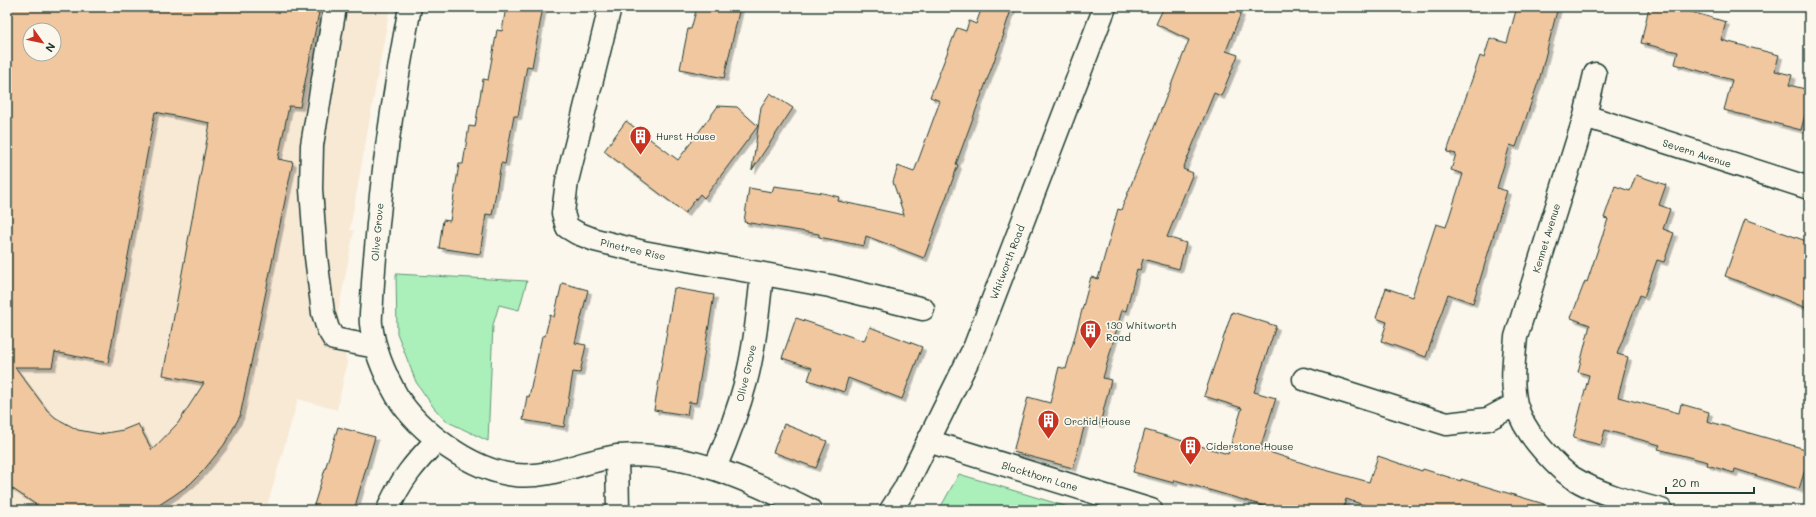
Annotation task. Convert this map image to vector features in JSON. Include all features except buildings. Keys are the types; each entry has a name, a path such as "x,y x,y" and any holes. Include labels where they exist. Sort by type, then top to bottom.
{"street":[{"path":"335,7 312,145 311,189 316,257 323,312 328,329 334,339 376,347"},
{"name":"Olive Grove","path":"410,7 379,209 371,323 376,347 398,397 409,411 437,440 473,462 493,470 515,475 560,471 617,456 642,455 673,458 715,468 773,492 810,510"},
{"name":"Pinetree Rise","path":"610,7 567,181 563,213 567,227 577,233 596,240 630,249 762,275 830,286 923,309"},
{"name":"Whitworth Road","path":"892,510 904,490 977,339 1105,7"},
{"name":"Kennet Avenue","path":"1595,74 1585,116 1516,337 1514,366 1516,404 1526,429 1546,454 1571,477 1589,487 1627,501 1661,510"},
{"name":"Severn Avenue","path":"1585,116 1809,188"},
{"name":"Olive Grove","path":"715,468 732,427 746,381 752,351 762,275"},
{"path":"1304,379 1447,424 1488,419 1516,404"},
{"path":"388,510 400,483 437,440"},
{"name":"Blackthorn Lane","path":"928,441 1151,510"},
{"path":"617,456 618,510"}],"shaded area":[{"path":"7,7 390,7 350,229 354,231 338,313 347,363 337,410 298,399 266,510 7,510"}],"green space":[{"path":"396,274 527,281 519,310 499,305 493,325 488,441 446,421 434,408 416,382 397,333"},
{"path":"959,474 1078,510 939,510"}],"place":[{"name":"Hurst House","path":"641,156"},
{"name":"130 Whitworth Road","path":"1091,350"},
{"name":"Orchid House","path":"1048,440"},
{"name":"Ciderstone House","path":"1191,466"}]}
